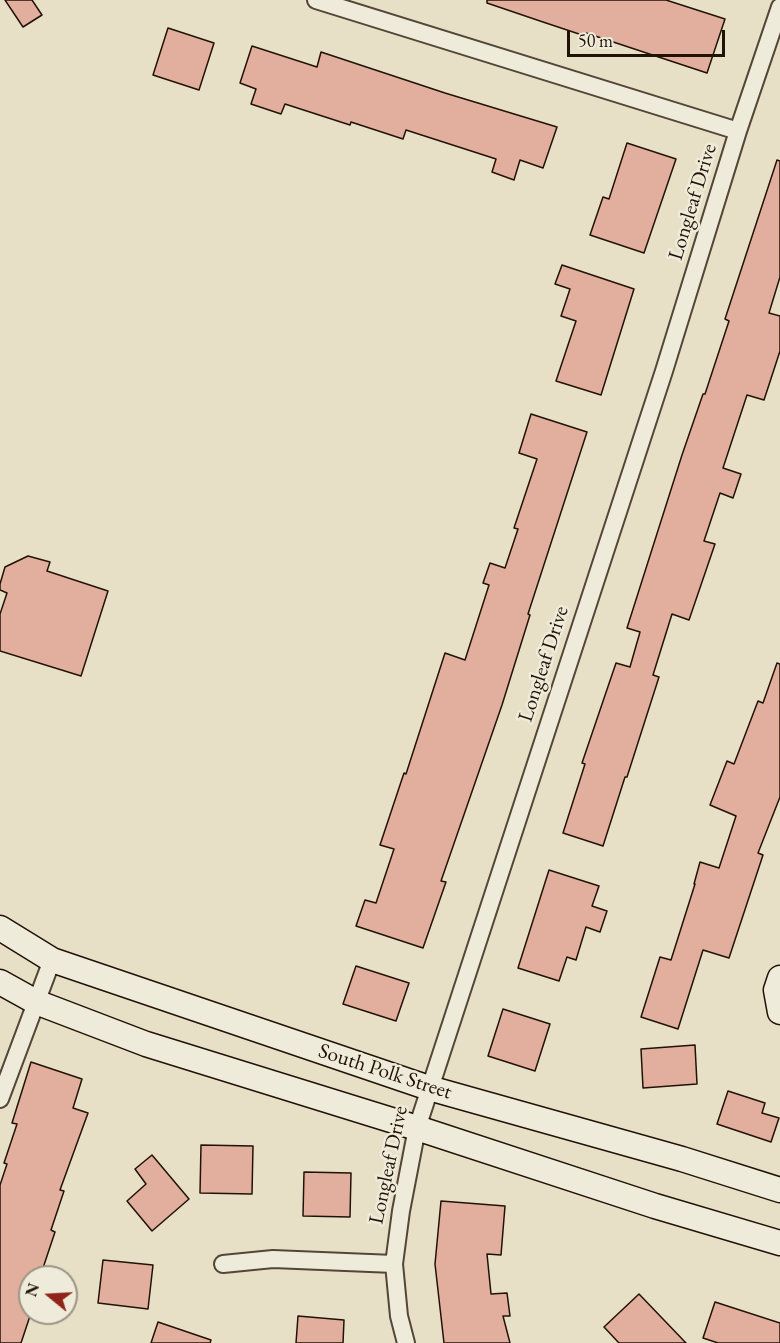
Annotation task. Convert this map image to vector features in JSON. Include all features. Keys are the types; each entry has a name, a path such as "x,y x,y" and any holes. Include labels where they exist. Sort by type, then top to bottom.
{"main road":[{"name":"South Polk Street","path":"0,928 52,960 429,1088 671,1155 780,1190"},
{"path":"780,978 776,990 780,1012"},
{"name":"South Polk Street","path":"0,982 36,1002 146,1044 417,1128 655,1206 780,1243"}],"street":[{"path":"316,0 738,131"},
{"name":"Longleaf Drive","path":"406,1343 399,1316 394,1264 401,1211 417,1128 780,7"},
{"path":"0,1099 52,960"},
{"path":"223,1264 273,1260 394,1264"}],"building":[{"path":"5,0 32,0 42,15 23,27"},
{"path":"487,0 666,0 725,19 707,73 586,33 585,36 487,3"},
{"path":"168,28 214,43 199,90 153,75"},
{"path":"252,46 317,67 321,52 557,127 543,168 520,160 514,180 492,172 496,159 406,130 403,139 285,104 281,114 251,104 256,89 240,83"},
{"path":"627,143 676,159 644,253 590,235 603,197 609,199"},
{"path":"777,160 780,161 780,277 769,313 780,316 780,351 764,400 747,395 723,468 741,474 733,498 720,493 704,541 715,544 689,620 672,614 653,675 659,677 603,846 563,833 585,764 582,763 616,663 630,667 640,632 627,628 682,455 729,321 725,319"},
{"path":"562,265 634,289 601,395 556,381 576,321 561,316 570,289 555,284"},
{"path":"531,414 587,432 528,614 530,615 502,705 441,881 446,882 423,948 356,926 365,900 376,903 394,849 380,845 404,773 406,774 445,653 465,660 489,585 483,583 490,563 505,568 518,529 514,528 537,459 519,453"},
{"path":"28,556 50,562 47,571 108,591 81,676 0,651 0,614 7,593 0,590 0,584 5,567"},
{"path":"777,663 780,664 780,797 758,853 763,855 729,958 703,950 678,1029 641,1017 660,957 671,960 700,862 719,868 736,816 710,805 727,761 734,764 758,701 763,703"},
{"path":"549,870 599,886 592,906 607,911 600,932 586,927 576,960 567,957 559,981 518,968"},
{"path":"356,966 409,983 396,1021 343,1004"},
{"path":"503,1009 550,1024 535,1071 488,1056"},
{"path":"695,1045 697,1084 643,1088 641,1049"},
{"path":"31,1062 82,1079 73,1108 88,1113 60,1190 64,1191 51,1230 55,1232 44,1265 18,1265 18,1325 27,1325 21,1343 0,1343 0,1185 7,1164 4,1163 17,1124 12,1123"},
{"path":"728,1091 765,1103 762,1113 779,1118 771,1142 717,1124"},
{"path":"201,1145 253,1146 252,1194 200,1193"},
{"path":"152,1155 189,1199 152,1231 127,1201 146,1184 135,1169"},
{"path":"304,1172 351,1173 350,1217 303,1216"},
{"path":"441,1201 505,1206 501,1255 487,1254 491,1294 507,1293 510,1316 503,1316 510,1343 444,1343 435,1264"},
{"path":"103,1260 153,1265 148,1309 98,1303"},
{"path":"639,1294 686,1343 619,1343 604,1327"},
{"path":"715,1302 780,1323 780,1343 718,1343 703,1338"},
{"path":"298,1316 344,1320 343,1343 296,1343"},
{"path":"158,1322 211,1340 210,1343 151,1343"}]}
